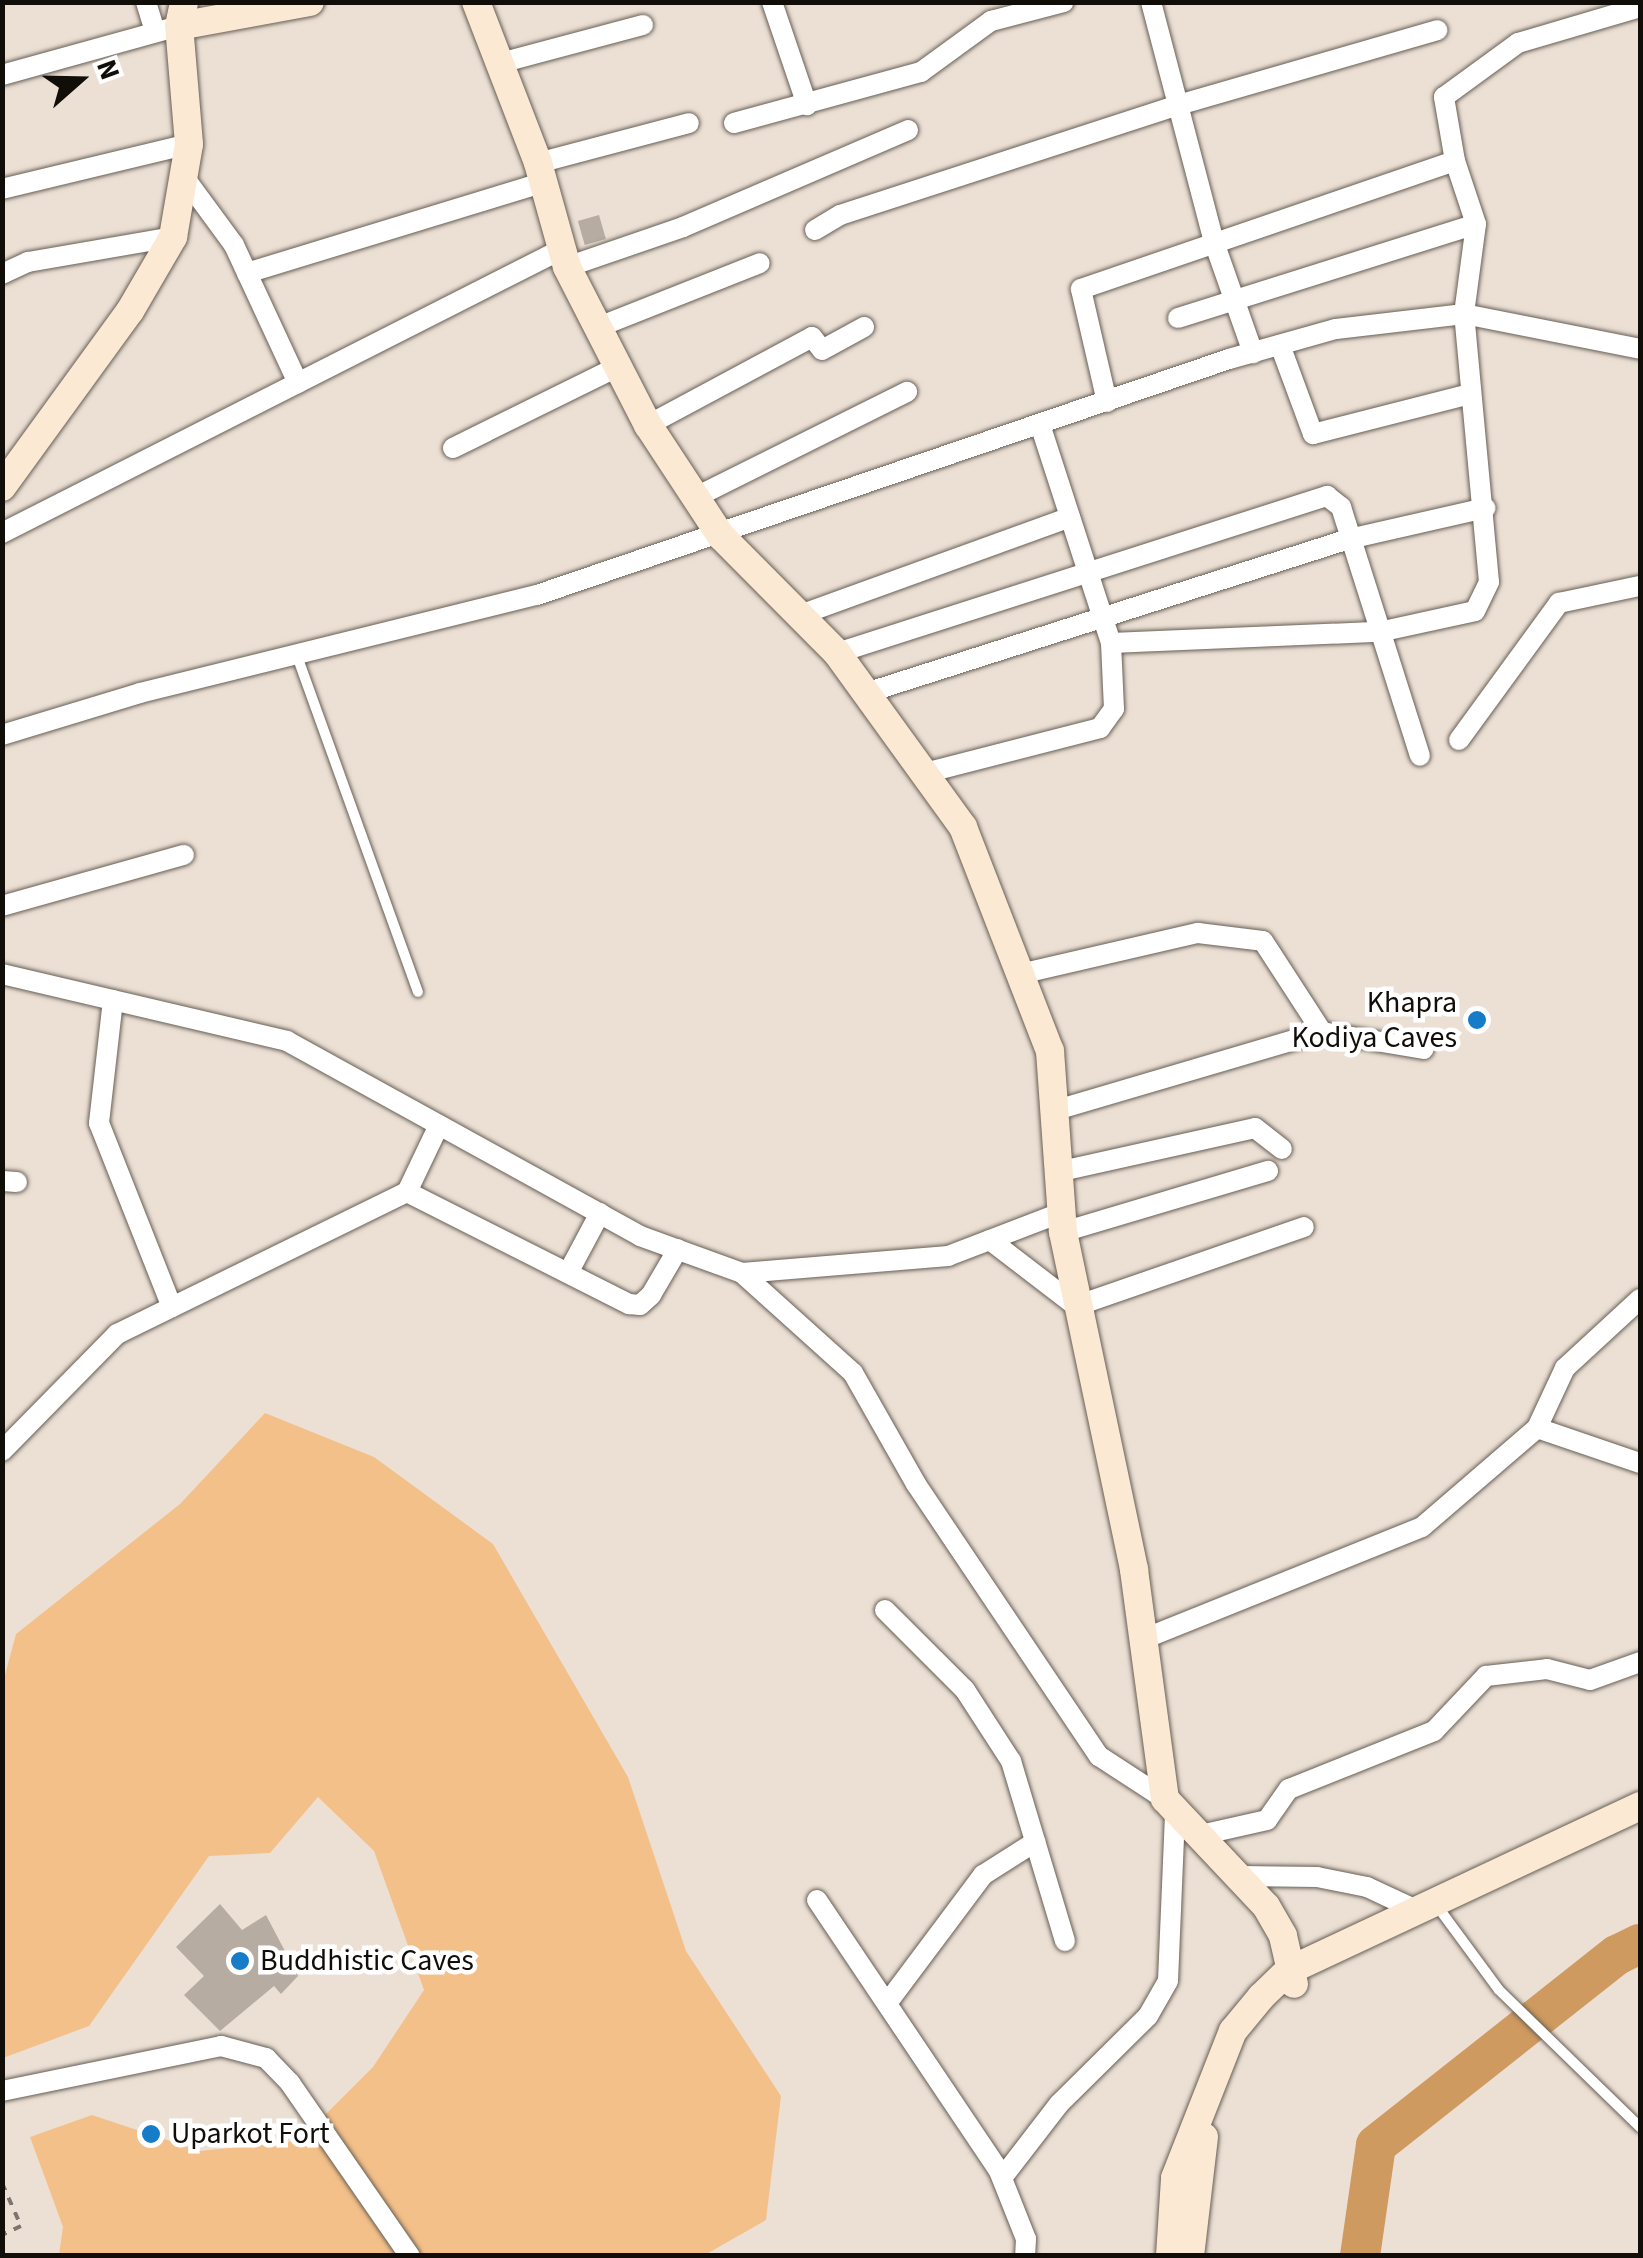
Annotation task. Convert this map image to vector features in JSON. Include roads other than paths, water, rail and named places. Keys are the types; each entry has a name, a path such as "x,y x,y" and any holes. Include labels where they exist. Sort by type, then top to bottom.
{"street":[{"path":"2,487 130,311 173,237 190,144 173,20 146,2"},
{"path":"2,75 173,20 310,2"},
{"path":"476,2 541,172 565,258 596,328 648,426 721,536 838,653 962,827 1050,1052 1062,1223 1146,1638 1170,1805 1168,1980 1148,2016 1059,2104 1002,2178"},
{"path":"772,2 807,105"},
{"path":"734,123 922,72 991,20 1064,2"},
{"path":"1151,2 1214,242 1253,352"},
{"path":"1111,643 1380,632 1475,611 1489,582 1486,508 1470,394 1464,314 1476,224 1455,161 1444,109 1453,86 1518,44 1640,7"},
{"path":"500,63 642,24"},
{"path":"815,230 840,216 1178,105 1437,30"},
{"path":"247,273 688,124"},
{"path":"2,533 298,384 565,258 683,227 908,130"},
{"path":"2,189 190,144"},
{"path":"1107,402 1081,288 1455,161"},
{"path":"184,177 247,273 298,384"},
{"path":"1178,318 1476,224"},
{"path":"2,274 28,262 173,237"},
{"path":"596,328 760,263"},
{"path":"2,735 140,692 537,595 721,536 1253,352 1336,329 1464,314 1640,349"},
{"path":"648,426 812,336 822,350 864,327"},
{"path":"1280,345 1313,434 1470,394"},
{"path":"453,448 617,368"},
{"path":"696,497 906,392"},
{"path":"926,773 1100,728 1114,709 1111,643 1040,425"},
{"path":"838,653 1327,496 1342,507 1420,756"},
{"path":"869,692 1349,539 1486,508"},
{"path":"800,615 1070,517"},
{"path":"1459,740 1558,603 1640,586"},
{"path":"2,906 184,856"},
{"path":"1020,974 1198,933 1263,940 1322,1032"},
{"path":"2,974 287,1042 600,1214 742,1273 853,1374 916,1484 1099,1756 1170,1805 1196,1836 1240,1876 1283,1936 1291,1977 1255,2023 1220,2086 1200,2152 1190,2256"},
{"path":"113,1000 99,1124 172,1308"},
{"path":"1054,1111 1322,1032 1424,1050"},
{"path":"2,1452 117,1334 406,1192 439,1125"},
{"path":"1056,1172 1255,1128 1282,1149"},
{"path":"742,1273 948,1256 990,1240 1268,1171"},
{"path":"406,1192 640,1305 678,1249"},
{"path":"568,1273 600,1214"},
{"path":"1076,1306 1304,1226"},
{"path":"990,1240 1076,1306"},
{"path":"1146,1638 1422,1527 1537,1428 1565,1368 1640,1298"},
{"path":"1537,1428 1640,1463"},
{"path":"885,1610 990,1725 1012,1761 1065,1941"},
{"path":"1196,1836 1267,1820 1289,1788 1434,1730 1486,1676 1547,1670 1590,1680 1640,1662"},
{"path":"1170,2256 1175,2178 1233,2031 1291,1977 1640,1806"},
{"path":"1240,1876 1317,1877 1367,1886 1430,1912 1640,1826"},
{"path":"888,2002 983,1874 1035,1842"},
{"path":"817,1900 1002,2178 1026,2239 1025,2256"},
{"path":"2,2091 220,2046 266,2058 290,2082 410,2256"}],"lane":[{"path":"297,656 418,992"},
{"path":"1430,1912 1498,1990 1638,2125"}],"waterway":[{"path":"1360,2256 1376,2145 1617,1955 1640,1944"}],"place":[{"name":"Khapra Kodiya Caves","path":"1477,1020"},
{"name":"Buddhistic Caves","path":"240,1961"},
{"name":"Uparkot Fort","path":"151,2134"}]}
